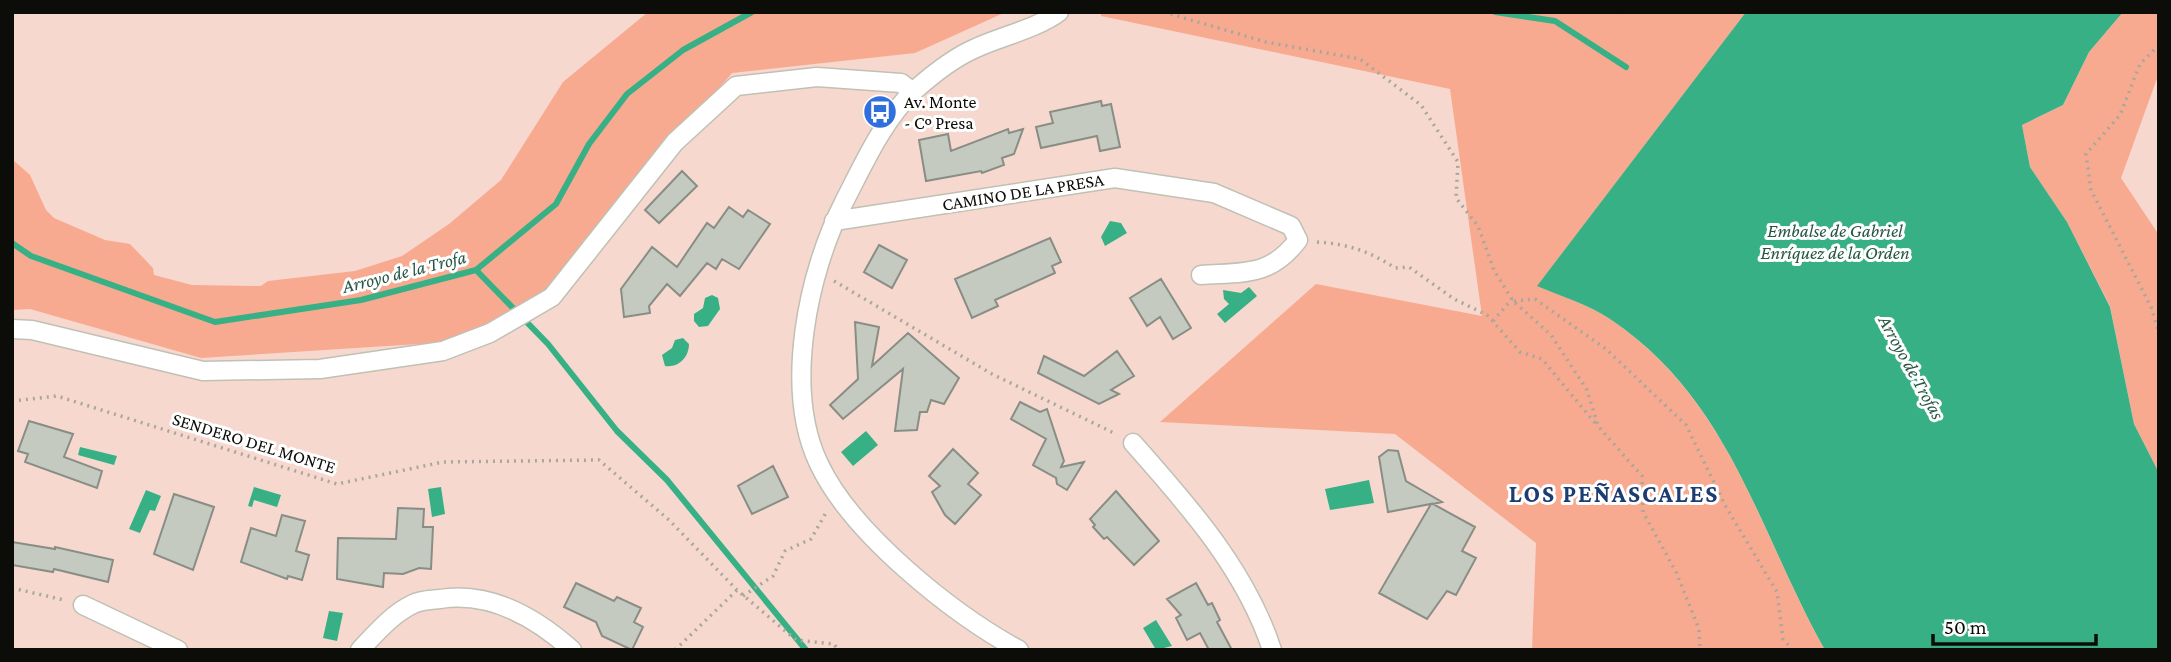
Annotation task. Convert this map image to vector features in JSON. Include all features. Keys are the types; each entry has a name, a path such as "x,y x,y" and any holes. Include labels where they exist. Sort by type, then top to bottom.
{"street":[{"path":"1019,650 979,628 933,593 885,549 839,496 818,463 808,426 802,381 806,316 817,271 834,221 885,131 913,92 973,49 1059,12"},
{"path":"12,329 32,330 202,371 320,369 443,351 491,333 552,298 675,142 736,86 817,76 901,83 913,92"},
{"name":"CAMINO DE LA PRESA","path":"834,221 1115,178 1214,193 1291,226 1298,240"},
{"path":"1201,275 1262,271 1284,257 1298,240"},
{"path":"1133,443 1205,525 1264,624 1272,650"},
{"path":"360,650 386,622 415,602 455,596 485,600 522,613 551,631 572,650"},
{"path":"83,605 178,650"}],"path":[{"path":"1164,12 1266,42 1360,59 1422,104 1458,162 1457,198 1478,226 1494,270 1513,300 1533,316 1550,335 1587,390 1598,426"},
{"path":"2159,45 2140,64 2120,115 2086,154 2091,191 2151,307 2159,333"},
{"path":"1298,240 1341,243 1371,252 1395,268 1409,267 1454,299 1487,314 1520,352 1542,359 1642,477 1643,512 1681,583 1699,629 1700,650"},
{"path":"817,271 992,374 1133,443"},
{"path":"1493,321 1513,300 1535,299 1606,349 1686,425 1726,507 1777,592 1783,639 1793,650"},
{"name":"SENDERO DEL MONTE","path":"12,401 57,396 337,484 443,462 599,460 669,520 737,590 796,640 834,644 838,650"},
{"path":"744,596 773,576 785,551 811,539 830,506 838,516"},
{"path":"12,588 83,605"},
{"path":"675,650 737,590"}],"shaded area":[{"path":"12,12 2159,12 2159,650 12,650"},
{"path":"648,12 1006,12 915,53 732,73 548,293 450,342 201,358 30,309 12,310 12,159 30,175 46,210 54,218 105,240 130,244 153,268 154,275 192,285 261,286 268,281 355,271 402,256 449,224 501,180 563,82"},
{"path":"1101,12 1746,12 1538,285 1610,319 1651,352 1686,389 1714,429 1738,471 1825,650 1532,650 1536,543 1395,434 1160,422 1316,284 1482,316 1450,89 1101,16"},
{"path":"2123,12 2159,12 2159,73 2121,178 2159,235 2159,473 2134,424 2110,306 2067,222 2030,167 2022,125 2063,105 2089,52"}],"water":[{"name":"Embalse de Gabriel Enríquez de la Orden","path":"1746,12 2123,12 2089,52 2063,105 2022,125 2030,167 2067,222 2110,307 2134,424 2159,473 2159,650 1825,650 1738,470 1714,428 1685,388 1651,352 1610,319 1537,286"},
{"path":"1110,221 1121,223 1127,233 1105,246 1101,237"},
{"path":"1249,287 1257,296 1225,323 1217,314 1229,304 1224,299 1223,290 1241,293"},
{"path":"712,295 718,298 720,309 708,326 699,327 694,321 694,314 703,308 705,298"},
{"path":"683,338 689,344 685,357 675,365 665,366 662,355 672,348 675,340"},
{"path":"866,431 878,445 853,466 841,452"},
{"path":"80,447 117,456 114,465 78,455"},
{"path":"1369,480 1374,503 1330,510 1325,489"},
{"path":"254,487 281,495 277,507 254,500 252,507 248,506"},
{"path":"441,487 445,514 432,517 428,489"},
{"path":"146,490 161,496 155,511 150,510 140,533 129,529"},
{"path":"329,611 343,613 337,641 323,638"},
{"path":"1156,620 1172,646 1156,650 1143,628"}],"building":[{"path":"1101,101 1102,106 1111,104 1120,147 1100,151 1097,136 1041,148 1036,127 1053,123 1050,112"},
{"path":"1008,129 1009,133 1023,129 1014,154 1002,158 1004,165 982,173 981,171 926,181 919,140 948,134 951,151"},
{"path":"682,171 697,186 659,223 645,210"},
{"path":"729,207 743,217 748,210 770,224 739,269 722,259 716,269 707,263 680,296 667,284 649,306 650,313 624,317 621,289 652,247 677,267 707,223 714,228"},
{"path":"1050,238 1061,262 1052,266 1055,273 995,300 998,306 972,318 955,279"},
{"path":"879,245 907,260 892,288 864,272"},
{"path":"1161,279 1191,328 1173,339 1160,317 1147,326 1130,298"},
{"path":"855,322 879,327 872,366 908,333 959,378 944,404 931,400 927,412 920,412 917,430 895,431 903,369 843,419 830,405 858,379"},
{"path":"1117,351 1134,376 1111,390 1119,394 1099,404 1038,373 1044,356 1084,376"},
{"path":"1020,402 1040,412 1047,409 1064,461 1061,467 1084,462 1067,490 1057,484 1056,478 1033,465 1046,439 1011,419"},
{"path":"29,421 73,434 64,457 102,471 97,488 25,462 28,454 18,451"},
{"path":"953,449 978,473 968,484 981,495 955,524 945,515 932,492 940,486 929,476"},
{"path":"1388,450 1398,451 1406,481 1442,502 1433,504 1475,527 1462,551 1476,558 1456,595 1447,591 1427,619 1379,593 1431,504 1388,512 1379,457"},
{"path":"773,466 788,497 752,514 738,486"},
{"path":"1116,491 1159,541 1134,565 1107,537 1104,539 1093,527 1095,525 1090,519"},
{"path":"174,494 214,507 193,570 154,554"},
{"path":"398,508 424,509 423,527 433,527 431,569 419,568 403,574 384,573 383,587 337,579 338,538 396,539"},
{"path":"282,515 305,521 296,551 309,555 302,580 288,576 287,579 241,562 251,528 276,536"},
{"path":"12,542 55,547 113,560 108,582 54,569 53,572 12,565"},
{"path":"576,583 614,601 617,597 641,608 634,622 643,627 632,650 602,636 596,622 564,607"},
{"path":"1196,583 1208,605 1212,603 1220,620 1217,622 1232,650 1209,650 1200,633 1187,640 1176,618 1181,615 1167,599"}],"waterway":[{"name":"Arroyo de la Trofa","path":"12,243 31,256 215,322 361,300 476,270 556,204 589,144 627,94 683,50 752,12"},
{"name":"Arroyo de Trofas","path":"1495,12 1555,21 1626,67"},
{"path":"476,270 548,344 617,431 667,480 806,650"}],"place":[{"name":"Av. Monte - Cº Presa","path":"880,112"}],"district":[{"name":"LOS PEÑASCALES","path":"1614,494"}]}
